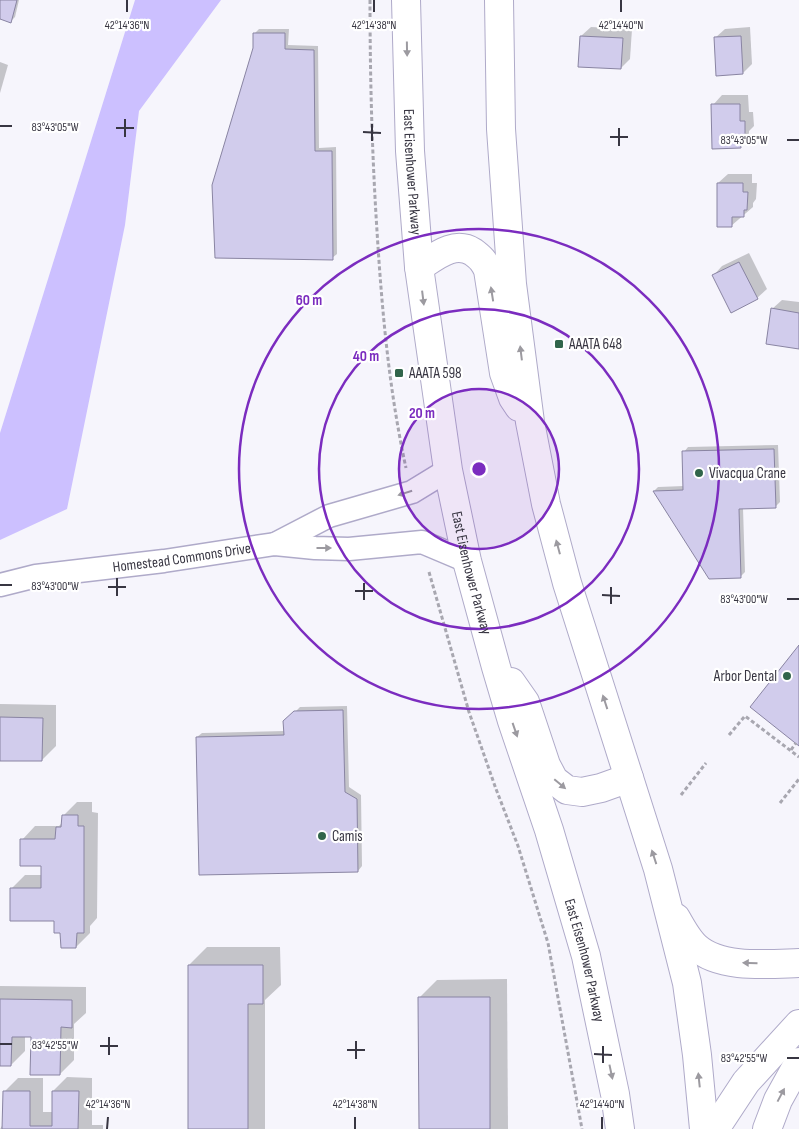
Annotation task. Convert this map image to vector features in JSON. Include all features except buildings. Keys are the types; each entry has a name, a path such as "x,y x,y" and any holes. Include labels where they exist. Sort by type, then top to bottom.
{"main road":[{"name":"East Eisenhower Parkway","path":"406,0 410,151 419,267 448,470 467,561 496,667 549,830 586,956 616,1094 620,1129"},
{"path":"499,0 501,129 512,284 530,422 546,504 565,574 658,869 687,983 697,1055 704,1129"},
{"path":"419,267 454,247 466,248 484,259 488,270 504,373 513,398 530,422"},
{"path":"496,667 514,685 525,702 546,765 554,780 566,790 582,792 601,788 629,778"},
{"path":"667,904 695,947 709,956 739,963 799,963"},
{"path":"715,1129 746,1082 799,1024"},
{"path":"767,1129 778,1100 799,1062"}],"street":[{"name":"Homestead Commons Drive","path":"275,544 329,516 412,492 448,470"},
{"name":"Homestead Commons Drive","path":"0,585 36,576 164,561 275,544 349,549 422,542 467,561"}],"path":[{"path":"370,0 372,160 382,315 390,383 398,432 407,469"},
{"path":"431,577 469,712 518,846 548,943 582,1129"},
{"path":"728,735 745,716 799,757"},
{"path":"790,750 796,743"},
{"path":"681,795 706,764"},
{"path":"780,803 799,779"}],"shaded area":[{"path":"135,0 221,0 139,111 125,225 67,509 0,540 0,433"}],"place":[{"name":"AAATA 648","path":"559,344"},
{"name":"AAATA 598","path":"399,373"},
{"name":"Vivacqua Crane","path":"699,473"},
{"name":"Arbor Dental","path":"787,676"},
{"name":"Camis","path":"322,836"}]}
